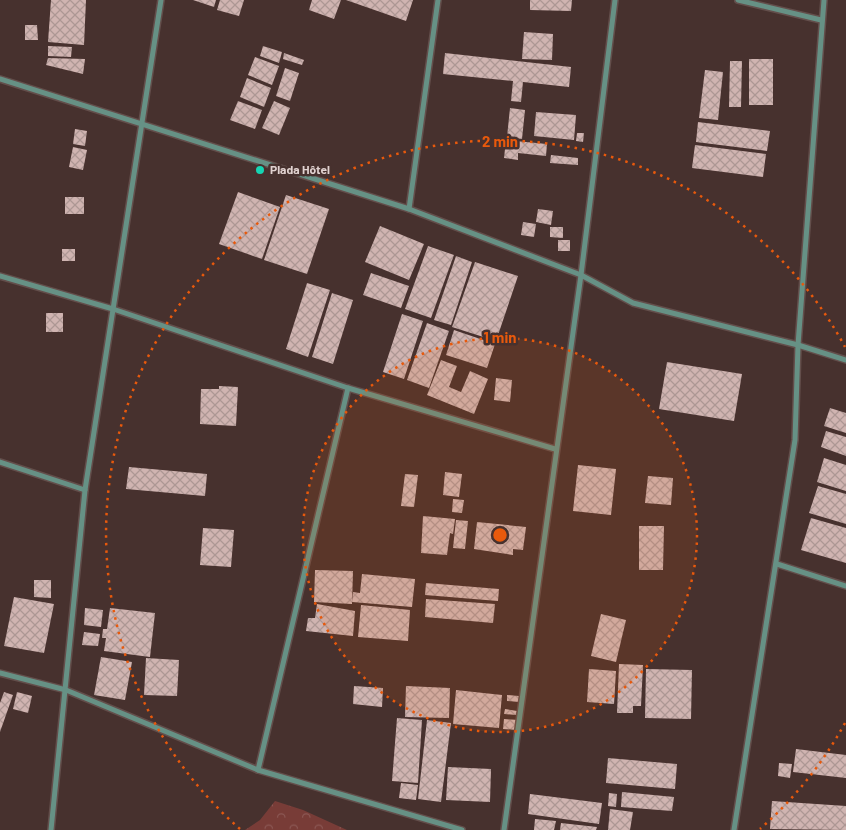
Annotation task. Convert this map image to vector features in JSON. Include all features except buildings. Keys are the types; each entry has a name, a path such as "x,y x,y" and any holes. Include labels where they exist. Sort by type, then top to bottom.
{"street":[{"path":"51,830 85,490 161,0"},
{"path":"409,209 438,0"},
{"path":"504,830 555,449 581,275 615,0"},
{"path":"738,0 821,20"},
{"path":"734,830 795,440 798,345 824,0"},
{"path":"0,79 409,209 581,275 633,303 798,345 846,360"},
{"path":"0,276 113,309 348,388 555,449"},
{"path":"258,770 348,388"},
{"path":"0,462 85,490"},
{"path":"777,564 846,586"},
{"path":"0,673 66,690 258,770 462,830"}],"green space":[{"path":"275,801 303,810 347,830 245,830 260,820"}],"place":[{"name":"Plada Hôtel","path":"260,170"}]}
